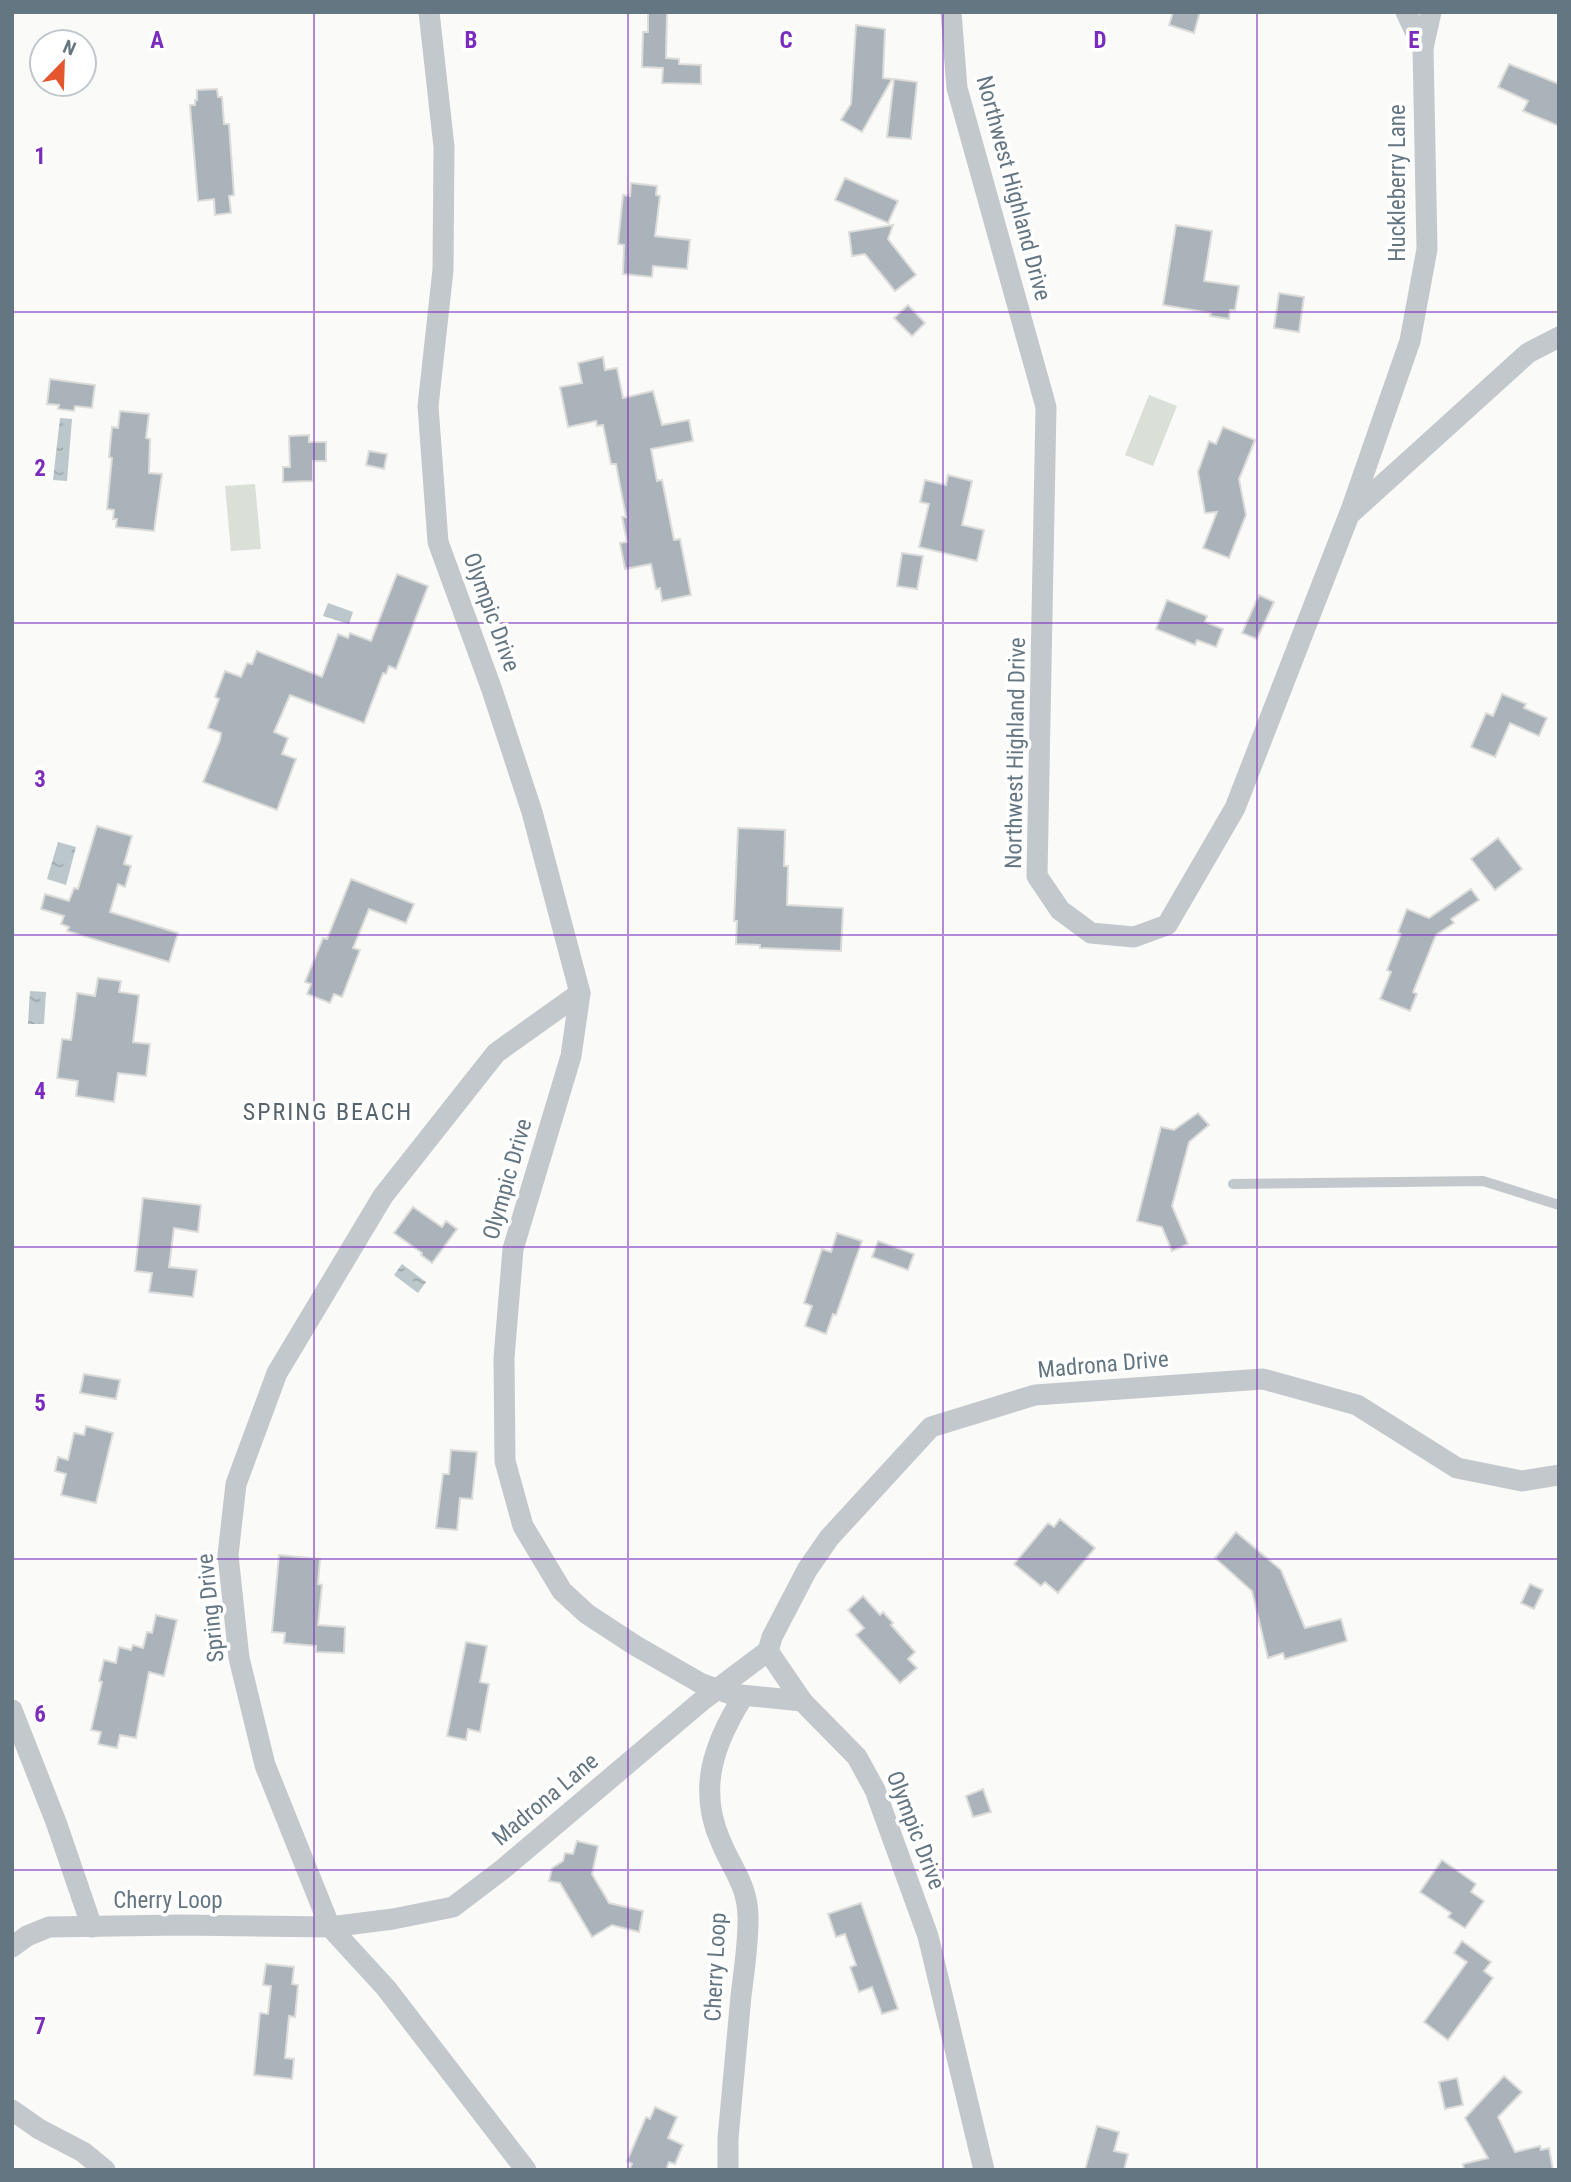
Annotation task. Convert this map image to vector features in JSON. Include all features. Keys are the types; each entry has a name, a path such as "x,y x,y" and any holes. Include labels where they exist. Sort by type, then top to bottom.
{"street":[{"name":"Olympic Drive","path":"429,12 444,147 443,270 428,406 438,542 533,812 580,993 571,1056 513,1249 503,1358 505,1461 523,1526 562,1591 587,1614 702,1684 737,1696 802,1701 857,1757 875,1790 928,1936 984,2170"},
{"name":"Northwest Highland Drive","path":"951,12 957,88 1046,407 1037,876 1060,911 1091,933 1134,937 1167,925 1235,808 1349,515 1528,353 1559,337"},
{"name":"Huckleberry Lane","path":"1349,515 1410,341 1427,249 1423,48 1406,12"},
{"path":"1423,48 1430,12"},
{"name":"Spring Drive","path":"526,2170 386,1989 330,1927 265,1765 239,1658 228,1555 236,1484 277,1373 383,1196 495,1053 580,993"},
{"name":"Madrona Drive","path":"768,1651 772,1637 807,1570 829,1538 931,1427 1035,1395 1263,1379 1357,1405 1457,1468 1522,1481 1559,1475"},
{"path":"768,1651 802,1701"},
{"name":"Madrona Lane","path":"330,1927 393,1919 453,1907 503,1869 704,1699 768,1651"},
{"name":"Cherry Loop","path":"728,2170 728,2130 749,1920 741,1878 720,1842 709,1791 713,1758 737,1696"},
{"path":"12,1710 56,1822 92,1927"},
{"name":"Cherry Loop","path":"17,1937 49,1927 330,1927"},
{"path":"12,2110 39,2129 83,2152 105,2170"}],"lane":[{"path":"1233,1184 1483,1181 1559,1205"}],"shaded area":[{"path":"1149,395 1177,406 1153,466 1125,455"},
{"path":"255,484 261,549 231,551 225,486"}],"water":[{"path":"60,418 72,419 67,481 53,480"},
{"path":"328,603 353,612 349,624 323,616"},
{"path":"58,842 76,847 66,885 47,879"},
{"path":"30,991 46,992 44,1024 28,1024"},
{"path":"402,1264 426,1282 418,1293 394,1275"}],"building":[{"path":"648,12 667,12 666,58 679,59 679,64 701,65 701,84 662,83 663,68 642,67 643,32 648,32"},
{"path":"1173,12 1200,12 1194,33 1169,25"},
{"path":"856,25 885,29 883,78 892,79 862,132 841,120 851,104"},
{"path":"1509,64 1559,84 1559,126 1523,111 1528,101 1498,87"},
{"path":"894,79 917,82 911,139 887,137"},
{"path":"217,89 218,97 222,97 224,124 229,124 234,195 229,196 231,213 215,215 214,199 198,201 190,105 195,105 197,90"},
{"path":"845,178 898,201 888,223 835,200"},
{"path":"631,183 657,186 656,195 660,196 655,236 690,240 687,269 653,266 652,277 623,274 624,245 618,244 623,195 630,196"},
{"path":"893,225 888,239 916,275 895,291 865,254 852,256 849,232"},
{"path":"1176,225 1212,231 1204,281 1239,286 1235,310 1230,310 1229,319 1210,316 1211,313 1163,305"},
{"path":"1279,293 1304,297 1299,332 1274,328"},
{"path":"908,305 925,323 912,336 894,318"},
{"path":"603,357 605,370 617,368 623,398 653,391 662,425 689,420 693,441 651,449 657,481 662,480 674,540 680,539 691,595 662,601 660,588 656,589 651,564 625,569 620,543 627,542 622,517 626,517 616,464 611,464 603,425 597,426 596,421 568,427 560,387 582,383 578,363"},
{"path":"50,379 95,385 92,408 75,406 74,411 47,404"},
{"path":"120,411 149,414 146,438 150,439 149,473 162,474 154,531 116,527 114,510 107,509 112,427 118,428"},
{"path":"1223,427 1255,440 1239,479 1246,515 1229,558 1203,548 1217,512 1205,513 1198,472 1209,441 1216,444"},
{"path":"309,435 309,442 326,442 326,461 313,461 313,481 283,482 283,467 290,467 289,436"},
{"path":"369,451 387,454 384,469 366,465"},
{"path":"948,475 972,481 962,525 984,530 977,561 919,547 929,504 920,502 925,480 946,485"},
{"path":"902,553 923,556 917,589 897,586"},
{"path":"397,574 428,586 396,669 389,666 386,674 383,673 364,723 290,695 274,732 288,738 282,754 296,759 277,810 203,782 220,740 221,733 208,728 219,699 215,697 225,671 241,677 247,663 252,664 257,651 322,677 338,634 348,638 350,633 371,641"},
{"path":"1259,595 1274,602 1257,639 1242,633"},
{"path":"1167,600 1207,616 1205,622 1223,629 1216,647 1197,640 1195,645 1156,629"},
{"path":"1502,694 1526,704 1524,708 1547,718 1539,736 1510,723 1495,757 1471,747 1486,713 1493,716"},
{"path":"97,826 132,836 124,864 131,866 125,887 118,884 110,912 178,933 169,962 67,931 69,927 61,924 64,916 41,909 45,894 69,901 74,888 78,889"},
{"path":"738,828 785,830 787,905 843,908 841,951 760,948 760,945 736,944 737,921 734,921"},
{"path":"1498,838 1522,869 1495,890 1471,859"},
{"path":"351,879 414,904 406,923 369,909 353,948 360,950 342,997 334,994 330,1003 307,994 311,984 305,982 323,938 327,939"},
{"path":"1471,889 1479,900 1451,919 1454,923 1436,935 1413,992 1417,994 1410,1011 1380,999 1391,972 1387,970 1407,909 1429,918"},
{"path":"98,978 121,981 119,992 139,995 133,1042 150,1044 146,1076 118,1073 114,1102 76,1096 78,1081 57,1078 62,1039 71,1040 77,993 95,996"},
{"path":"1198,1113 1209,1125 1189,1142 1172,1206 1188,1244 1172,1251 1162,1227 1137,1221 1161,1127 1174,1130"},
{"path":"143,1198 201,1205 198,1232 174,1228 169,1267 197,1270 193,1297 149,1292 152,1273 135,1271"},
{"path":"413,1207 442,1227 446,1221 457,1229 432,1263 394,1233"},
{"path":"837,1233 862,1241 836,1315 833,1314 826,1334 805,1326 812,1306 804,1303 822,1249 831,1252"},
{"path":"878,1241 914,1254 908,1270 872,1257"},
{"path":"84,1374 120,1380 116,1399 80,1393"},
{"path":"86,1426 113,1433 96,1503 61,1495 66,1474 55,1471 58,1457 68,1460 74,1433 84,1435"},
{"path":"451,1450 477,1452 472,1499 460,1498 457,1530 436,1528 443,1474 449,1474"},
{"path":"1060,1519 1095,1548 1058,1593 1045,1582 1041,1586 1014,1564 1048,1523 1054,1527"},
{"path":"1236,1532 1281,1570 1305,1628 1341,1619 1347,1641 1285,1659 1283,1653 1268,1658 1252,1591 1215,1558"},
{"path":"279,1555 320,1559 318,1584 322,1585 318,1625 345,1627 344,1653 316,1652 316,1646 284,1643 285,1633 272,1632"},
{"path":"1530,1584 1543,1590 1534,1609 1521,1603"},
{"path":"863,1596 880,1615 883,1612 915,1652 908,1659 917,1668 900,1683 856,1635 864,1628 848,1610"},
{"path":"156,1615 177,1620 164,1676 149,1672 136,1738 120,1735 117,1748 98,1744 101,1732 91,1730 104,1660 116,1663 119,1647 131,1650 133,1645 143,1648 147,1632 152,1633"},
{"path":"466,1642 487,1646 480,1682 489,1684 480,1732 468,1729 466,1740 447,1736"},
{"path":"983,1789 991,1812 973,1817 966,1796"},
{"path":"577,1841 598,1846 592,1874 609,1903 643,1911 639,1932 612,1925 592,1937 560,1883 549,1881 552,1868 563,1861 565,1853 573,1854"},
{"path":"1442,1860 1476,1884 1471,1892 1484,1901 1465,1928 1448,1917 1451,1913 1420,1892"},
{"path":"861,1903 898,2009 882,2014 872,1987 859,1992 850,1967 856,1965 845,1934 836,1937 828,1914"},
{"path":"1462,1941 1491,1962 1484,1971 1493,1978 1448,2040 1424,2022 1467,1962 1454,1953"},
{"path":"266,1964 294,1967 292,1984 298,1985 295,2017 289,2016 285,2058 294,2059 292,2079 254,2075 260,2013 268,2014 271,1986 263,1985"},
{"path":"1504,2076 1522,2092 1498,2117 1515,2152 1540,2146 1541,2150 1549,2148 1553,2170 1464,2170 1463,2164 1488,2158 1465,2118"},
{"path":"1457,2078 1463,2105 1445,2109 1439,2082"},
{"path":"655,2107 677,2117 668,2138 683,2145 675,2164 669,2162 666,2170 629,2170 632,2164 627,2161 646,2117 650,2119"},
{"path":"1097,2126 1119,2132 1114,2151 1128,2154 1124,2170 1085,2170"}],"district":[{"name":"SPRING BEACH","path":"328,1112"}]}
